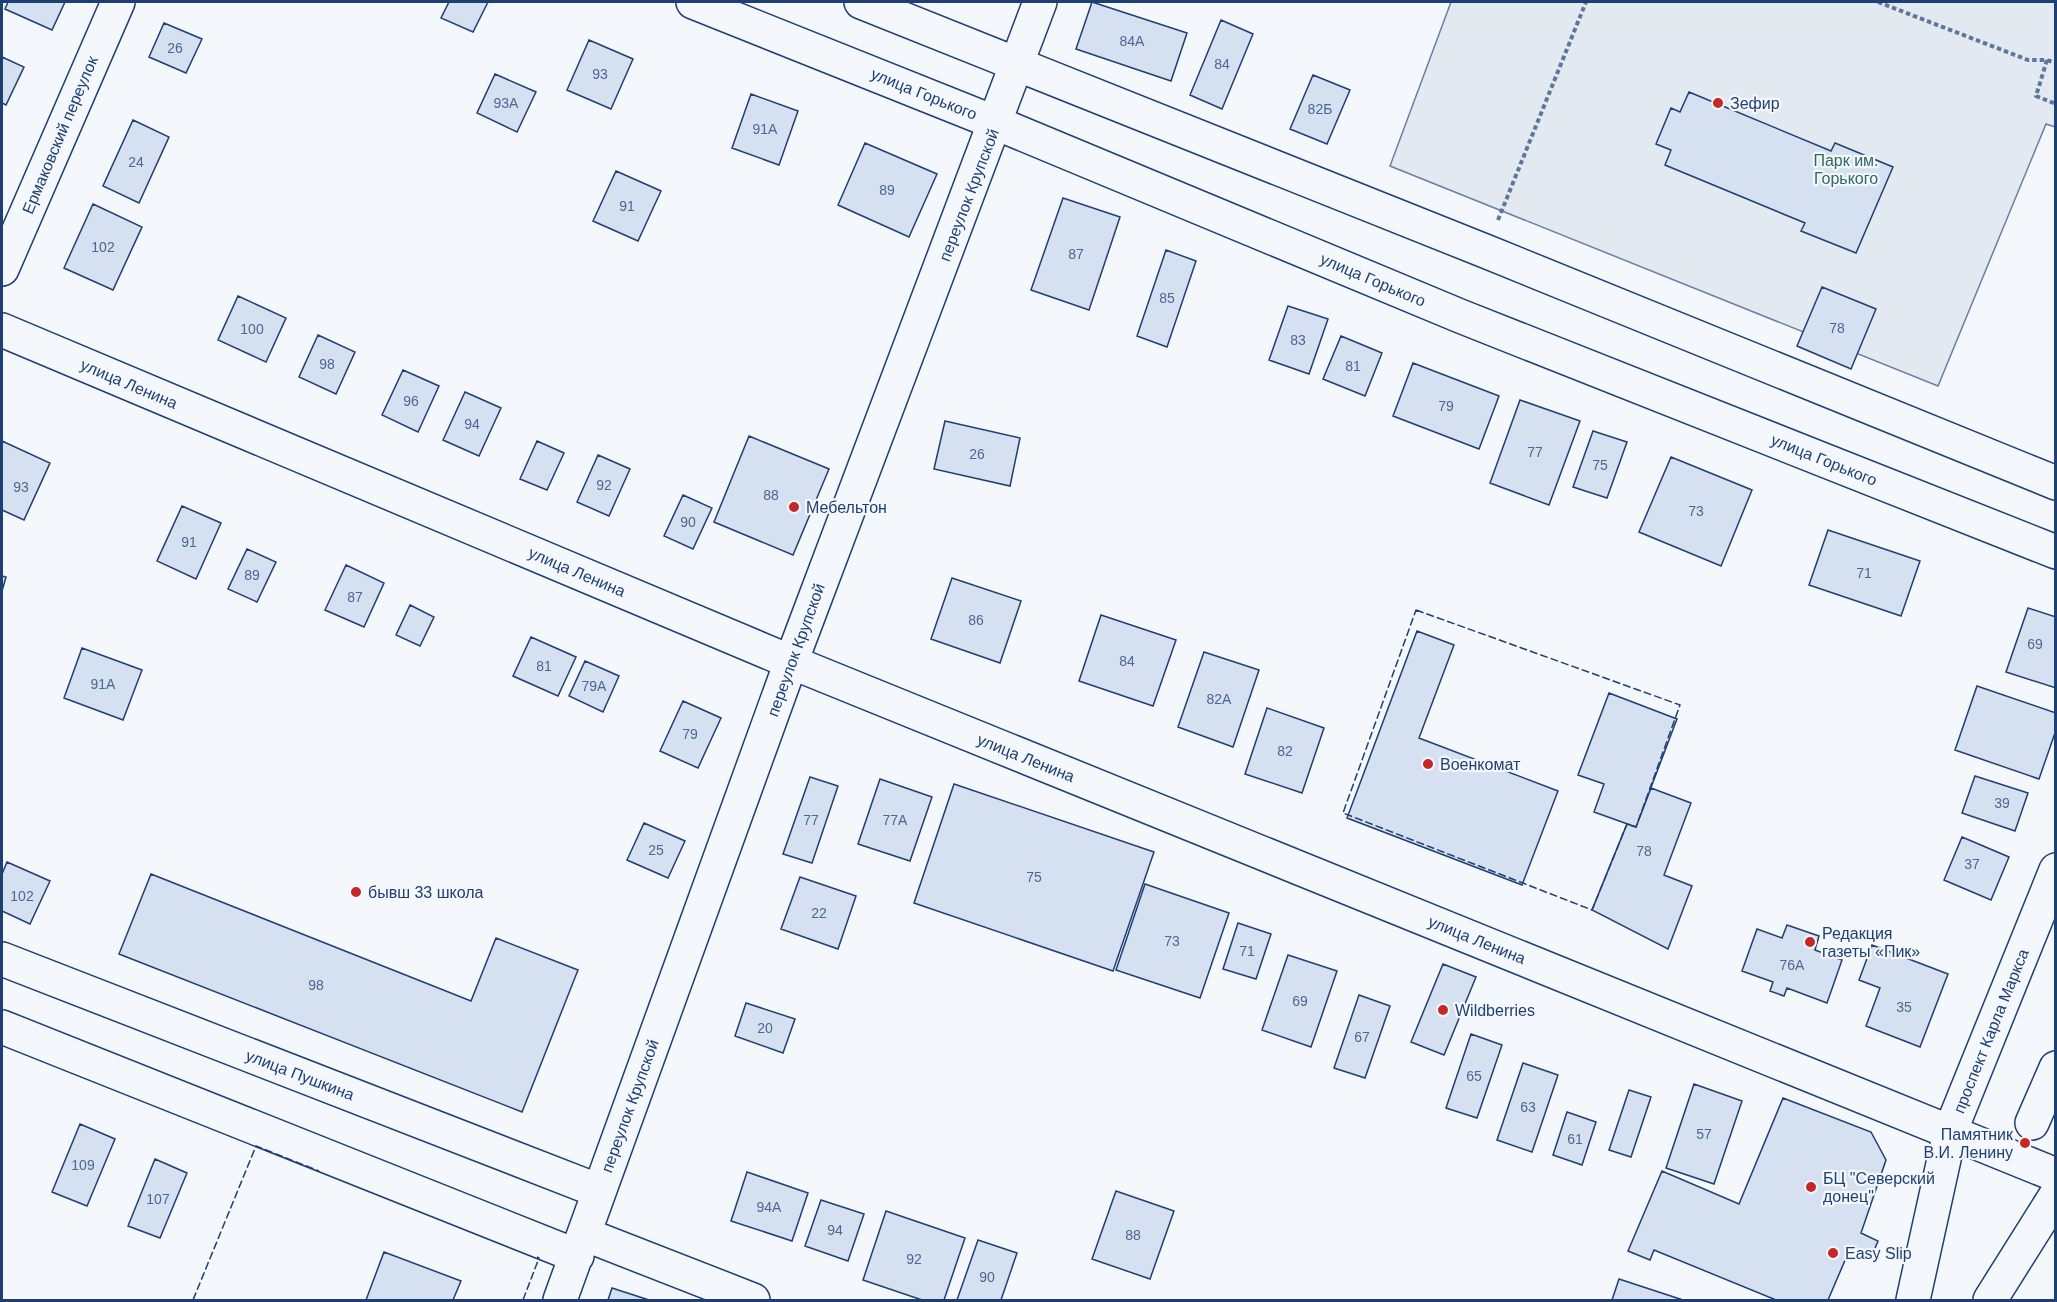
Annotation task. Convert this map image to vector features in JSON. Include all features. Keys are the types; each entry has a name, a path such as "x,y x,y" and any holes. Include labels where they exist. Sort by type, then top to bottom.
{"street":[{"name":"Ермаковский переулок","path":"2,269 118,2"},
{"name":"улица Горького","path":"693,2 996,123 1460,316 2055,552"},
{"path":"861,2 1485,251 2055,483"},
{"name":"переулок Крупской","path":"560,1300 791,662 1040,2"},
{"name":"улица Ленина","path":"2,330 791,662 2055,1175"},
{"name":"проспект Карла Маркса","path":"1913,1300 1950,1132 2055,870"},
{"name":"улица Пушкина","path":"2,959 599,1191"},
{"path":"2,1027 580,1245 753,1300"},
{"path":"2032,1124 2055,1068"},
{"path":"1990,1300 2055,1195"}],"path":[{"path":"1485,251 1586,2"},
{"path":"1878,2 2028,60 2047,60 2055,63"},
{"path":"2047,60 2036,96 2055,104"}],"green space":[{"name":"Парк им. Горького","path":"1451,2 2055,2 2055,127 2046,124 1938,386 1390,166"}],"building":[{"path":"8,2 65,2 52,30 5,9"},
{"path":"449,2 488,2 473,32 441,18"},
{"path":"1092,2 1187,33 1171,81 1076,49"},
{"path":"1221,20 1253,34 1222,109 1190,95"},
{"path":"164,23 202,39 186,73 149,57"},
{"path":"589,40 633,59 611,109 567,90"},
{"path":"2,57 24,67 6,105 2,103"},
{"path":"495,74 536,92 517,132 477,113"},
{"path":"1313,75 1350,90 1327,144 1290,129"},
{"path":"1689,92 1831,151 1835,143 1893,167 1856,253 1801,231 1805,223 1665,165 1671,150 1656,144 1671,108 1680,112"},
{"path":"751,94 798,111 779,165 732,148"},
{"path":"133,120 169,137 139,203 103,186"},
{"path":"865,143 937,174 909,237 838,205"},
{"path":"616,171 661,191 638,241 593,221"},
{"path":"1063,198 1120,217 1089,310 1031,290"},
{"path":"93,204 142,227 113,290 64,268"},
{"path":"1166,250 1196,261 1167,347 1137,336"},
{"path":"1822,287 1876,309 1851,369 1797,346"},
{"path":"238,296 286,318 266,362 218,340"},
{"path":"1288,306 1328,319 1309,374 1269,360"},
{"path":"318,335 355,352 336,394 299,377"},
{"path":"1341,336 1382,353 1365,396 1323,379"},
{"path":"1413,363 1499,396 1479,449 1393,416"},
{"path":"403,370 439,386 418,432 382,415"},
{"path":"465,392 501,408 479,456 443,440"},
{"path":"1520,400 1580,421 1549,505 1490,483"},
{"path":"945,421 1020,438 1010,486 934,469"},
{"path":"1593,431 1627,442 1607,498 1573,487"},
{"path":"749,436 829,469 793,555 714,522"},
{"path":"2,441 50,463 24,520 2,510"},
{"path":"537,441 564,453 547,490 520,479"},
{"path":"598,455 630,469 609,516 577,502"},
{"path":"1671,457 1752,490 1721,566 1639,532"},
{"path":"683,495 712,508 693,549 664,536"},
{"path":"182,506 221,523 196,579 157,561"},
{"path":"1828,530 1920,561 1901,616 1809,585"},
{"path":"247,549 276,562 257,602 228,589"},
{"path":"346,565 384,583 364,627 325,610"},
{"path":"2,576 6,577 2,591"},
{"path":"952,578 1021,601 1000,663 931,639"},
{"path":"410,605 434,617 420,646 396,635"},
{"path":"2028,608 2056,617 2056,688 2006,672"},
{"path":"1101,615 1176,640 1153,706 1079,681"},
{"name":"Военкомат","path":"1417,631 1454,645 1419,738 1558,791 1522,885 1347,818"},
{"path":"531,637 576,657 558,696 513,676"},
{"path":"82,648 142,670 123,720 64,698"},
{"path":"1204,652 1259,670 1233,747 1178,727"},
{"path":"585,661 619,676 603,712 569,696"},
{"path":"1977,686 2056,713 2056,730 2039,779 1955,750"},
{"path":"1609,693 1677,719 1636,827 1594,812 1604,784 1578,775"},
{"path":"683,701 721,718 698,768 660,751"},
{"path":"1267,708 1324,728 1302,793 1245,774"},
{"path":"1975,776 2028,793 2015,831 1962,813"},
{"path":"810,777 838,786 812,863 783,854"},
{"path":"880,779 932,797 910,861 858,844"},
{"path":"954,784 1154,852 1113,971 914,903"},
{"path":"1651,788 1691,803 1664,875 1692,886 1668,949 1592,910 1627,824 1636,827"},
{"path":"644,823 685,841 668,878 627,860"},
{"path":"1962,837 2009,857 1991,900 1944,880"},
{"path":"7,862 50,881 30,924 2,911 2,874"},
{"path":"151,874 471,1001 496,938 578,970 522,1112 119,954"},
{"path":"800,877 856,896 838,949 781,929"},
{"path":"1145,884 1229,913 1200,998 1116,970"},
{"path":"1238,923 1271,934 1256,979 1223,969"},
{"path":"1787,925 1819,936 1815,950 1842,960 1827,1003 1787,988 1784,996 1770,991 1773,982 1742,971 1757,929 1782,938"},
{"path":"1872,945 1948,974 1920,1047 1866,1026 1880,988 1859,980"},
{"path":"1288,955 1337,971 1311,1047 1262,1030"},
{"name":"Wildberries","path":"1443,964 1476,977 1444,1055 1411,1042"},
{"path":"1359,995 1390,1006 1365,1078 1334,1068"},
{"path":"746,1003 795,1019 783,1053 735,1036"},
{"path":"1471,1034 1502,1045 1477,1118 1446,1108"},
{"path":"1523,1063 1558,1075 1532,1152 1497,1140"},
{"path":"1694,1084 1742,1101 1714,1184 1666,1168"},
{"path":"1629,1090 1651,1097 1631,1157 1609,1150"},
{"name":"БЦ \"Северский донец\"","path":"1783,1098 1871,1132 1886,1160 1861,1233 1878,1241 1870,1260 1849,1251 1828,1300 1776,1300 1654,1250 1650,1260 1628,1251 1662,1171 1739,1204"},
{"path":"1567,1112 1596,1122 1582,1165 1553,1155"},
{"path":"80,1124 115,1139 87,1206 52,1192"},
{"path":"155,1159 187,1173 160,1238 128,1226"},
{"path":"747,1172 808,1193 792,1241 731,1221"},
{"path":"1116,1191 1174,1211 1150,1279 1092,1259"},
{"path":"821,1200 864,1214 848,1261 805,1246"},
{"path":"886,1211 965,1238 944,1300 922,1300 863,1280"},
{"path":"978,1240 1017,1253 1001,1300 957,1300"},
{"path":"384,1252 461,1281 453,1300 366,1300"},
{"path":"1619,1279 1683,1300 1612,1300"},
{"path":"612,1288 649,1300 608,1300"}],"fence":[{"path":"1416,610 1680,705 1636,827 1627,824 1592,910 1343,813 1416,610"},
{"path":"193,1300 256,1146 319,1171"},
{"path":"523,1300 539,1258 537,1257"}],"place":[{"name":"Зефир","path":"1718,103"},
{"name":"Мебельтон","path":"794,507"},
{"name":"Военкомат","path":"1428,764"},
{"name":"бывш 33 школа","path":"356,892"},
{"name":"Редакция газеты «Пик»","path":"1810,942"},
{"name":"Wildberries","path":"1443,1010"},
{"name":"Памятник В.И. Ленину","path":"2025,1143"},
{"name":"БЦ \"Северский донец\"","path":"1811,1187"},
{"name":"Easy Slip","path":"1833,1253"}]}
